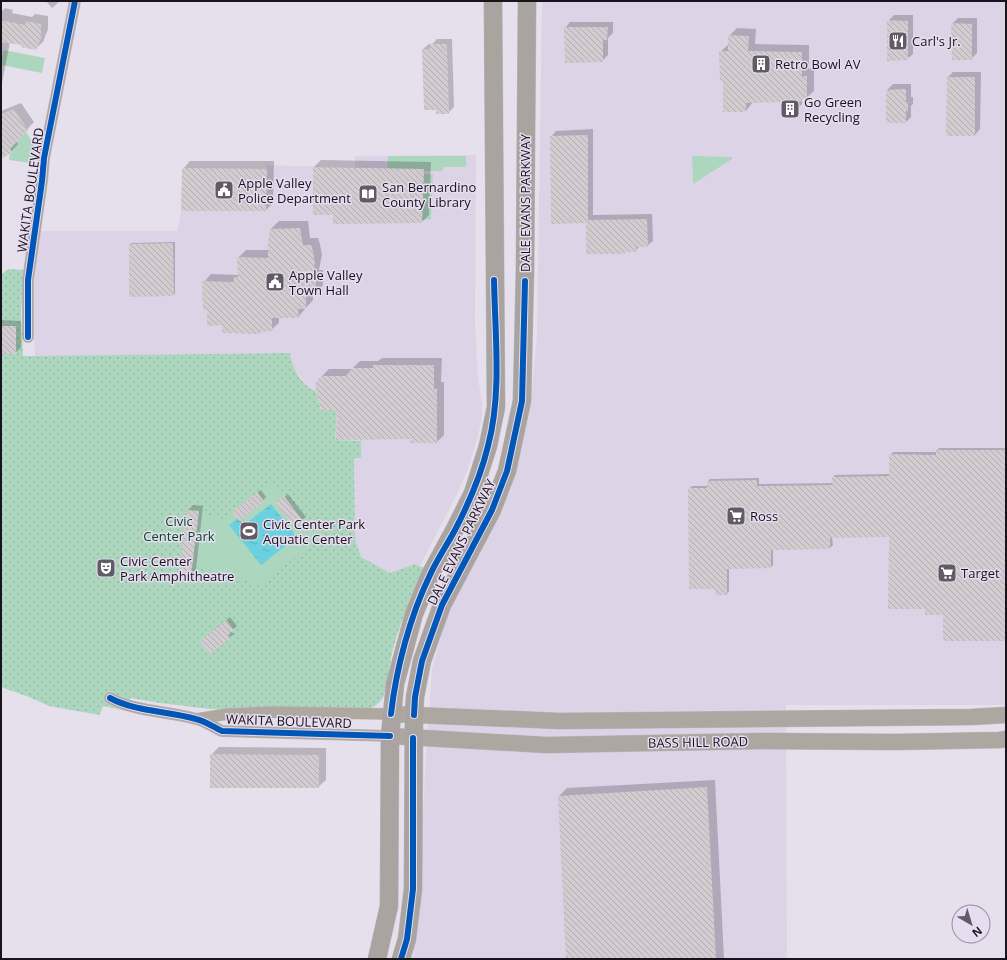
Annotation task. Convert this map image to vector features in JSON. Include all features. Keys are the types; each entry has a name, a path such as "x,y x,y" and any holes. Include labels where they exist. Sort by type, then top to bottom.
{"main road":[{"name":"DALE EVANS PARKWAY","path":"377,959 389,906 390,736 395,684 414,614 430,575 455,529 472,493 488,446 496,408 493,1"},
{"name":"DALE EVANS PARKWAY","path":"402,959 407,939 413,889 413,738 415,697 422,661 442,605 492,510 507,470 522,401 525,269 526,1"},
{"name":"BASS HILL ROAD","path":"391,714 560,721 971,717 1006,715"},
{"name":"BASS HILL ROAD","path":"390,736 546,744 762,741 896,742 1006,739"}],"street":[{"name":"WAKITA BOULEVARD","path":"28,337 28,280 44,158 75,1"},
{"name":"WAKITA BOULEVARD","path":"110,698 120,703 197,719 222,730 390,736"},
{"name":"WAKITA BOULEVARD","path":"197,719 227,714 273,712 391,714"}],"shaded area":[{"path":"542,1 1006,1 1006,705 786,705 787,959 412,959 418,930 425,771 432,669 448,613 511,489 530,410 537,335"},
{"path":"476,155 475,323 482,415 479,432 468,469 456,496 420,566 414,564 390,573 361,557 355,539 354,458 360,441 335,440 337,411 321,410 316,391 308,386 297,373 292,363 290,353 35,356 33,311 34,284 40,231 177,231 181,211 266,211 267,165 355,168 355,156"}],"green space":[{"path":"3,50 45,58 42,73 1,65"},
{"path":"26,132 35,146 33,161 30,163 9,160 10,153 12,152 10,149"},
{"path":"388,156 466,156 466,167 443,167 443,171 387,168"},
{"path":"692,156 732,157 732,159 693,184"},
{"path":"424,174 433,174 431,219 422,220"},
{"name":"Civic Center Park","path":"8,269 23,270 21,314 23,356 290,353 298,375 306,385 316,391 321,410 337,410 335,440 361,441 361,458 354,458 355,539 361,557 390,573 414,564 424,568 403,618 393,649 385,692 382,699 377,704 369,708 209,709 130,698 126,711 104,706 100,715 49,706 1,687 1,275"},
{"name":"Civic Center Park Aquatic Center","path":"274,482 318,539 258,586 232,574 182,566 189,507 203,508 206,514 214,516 220,523"}],"water":[{"path":"271,504 297,537 261,565 229,525 238,518 244,525"}],"building":[{"path":"1,20 25,25 26,21 41,24 41,38 36,50 21,47 22,45 1,42"},
{"name":"Carl's Jr.","path":"887,20 908,21 908,60 887,61"},
{"path":"951,23 972,24 972,60 952,60"},
{"path":"564,27 608,27 607,40 603,40 603,62 565,63"},
{"name":"Retro Bowl AV","path":"728,35 749,36 748,51 802,52 802,76 807,76 807,99 802,99 802,101 795,102 795,112 785,112 785,102 746,103 746,112 723,112 723,81 720,80 719,51 728,51"},
{"path":"430,44 447,44 449,114 436,114 436,110 424,110 422,49 430,49"},
{"path":"947,77 975,77 975,136 946,136"},
{"path":"906,89 908,111 906,111 906,123 886,123 886,90"},
{"path":"14,109 28,130 10,149 12,152 1,159 1,114"},
{"path":"588,135 588,220 647,219 648,247 636,247 636,252 625,252 625,254 586,254 586,223 551,224 550,136"},
{"name":"San Bernardino County Library","path":"313,167 424,169 422,223 333,224 333,215 313,215"},
{"name":"Apple Valley Police Department","path":"182,168 267,169 266,211 181,211"},
{"name":"Apple Valley Town Hall","path":"300,228 303,245 311,245 313,251 315,263 312,277 316,277 316,294 306,294 306,309 298,309 299,318 272,318 272,331 260,332 260,334 222,333 222,325 207,326 207,310 203,310 202,281 234,282 234,277 238,277 237,257 268,258 270,229"},
{"path":"173,243 174,296 129,297 129,244"},
{"path":"1,326 16,326 16,354 1,354"},
{"path":"373,365 434,365 434,389 437,389 437,443 410,443 411,439 336,440 337,410 321,410 315,384 321,376 346,376 352,368 373,368"},
{"path":"936,450 1006,450 1006,641 943,641 943,615 925,615 925,609 888,609 889,537 830,538 830,549 771,550 771,568 727,569 727,595 715,595 715,589 689,589 688,488 707,488 707,481 757,480 757,486 832,485 832,477 889,476 889,454 936,455"},
{"path":"257,492 264,501 239,521 232,512"},
{"path":"284,496 303,521 295,528 276,503"},
{"path":"187,510 199,511 191,576 180,575"},
{"path":"226,620 234,630 228,635 231,638 210,654 200,641"},
{"path":"210,754 319,755 319,788 210,788"},
{"path":"707,787 716,959 566,959 558,796"}],"cycle path":[{"path":"28,337 28,280 44,158 75,1"},
{"path":"391,714 400,661 416,608 433,569 455,530 470,499 482,468 488,446 495,406 497,364 494,280"},
{"path":"414,715 415,697 422,661 442,605 492,510 507,471 522,401 525,281"},
{"path":"110,698 120,703 141,709 185,716 199,720 222,731 390,736"},
{"path":"401,959 407,939 413,889 413,738"}],"place":[{"name":"Carl's Jr.","path":"898,41"},
{"name":"Retro Bowl AV","path":"761,64"},
{"name":"Go Green Recycling","path":"790,109"},
{"name":"Apple Valley Police Department","path":"224,190"},
{"name":"San Bernardino County Library","path":"368,194"},
{"name":"Apple Valley Town Hall","path":"275,282"},
{"name":"Ross","path":"736,516"},
{"name":"Civic Center Park Aquatic Center","path":"249,531"},
{"name":"Civic Center Park Amphitheatre","path":"106,568"},
{"name":"Target","path":"947,573"}]}
